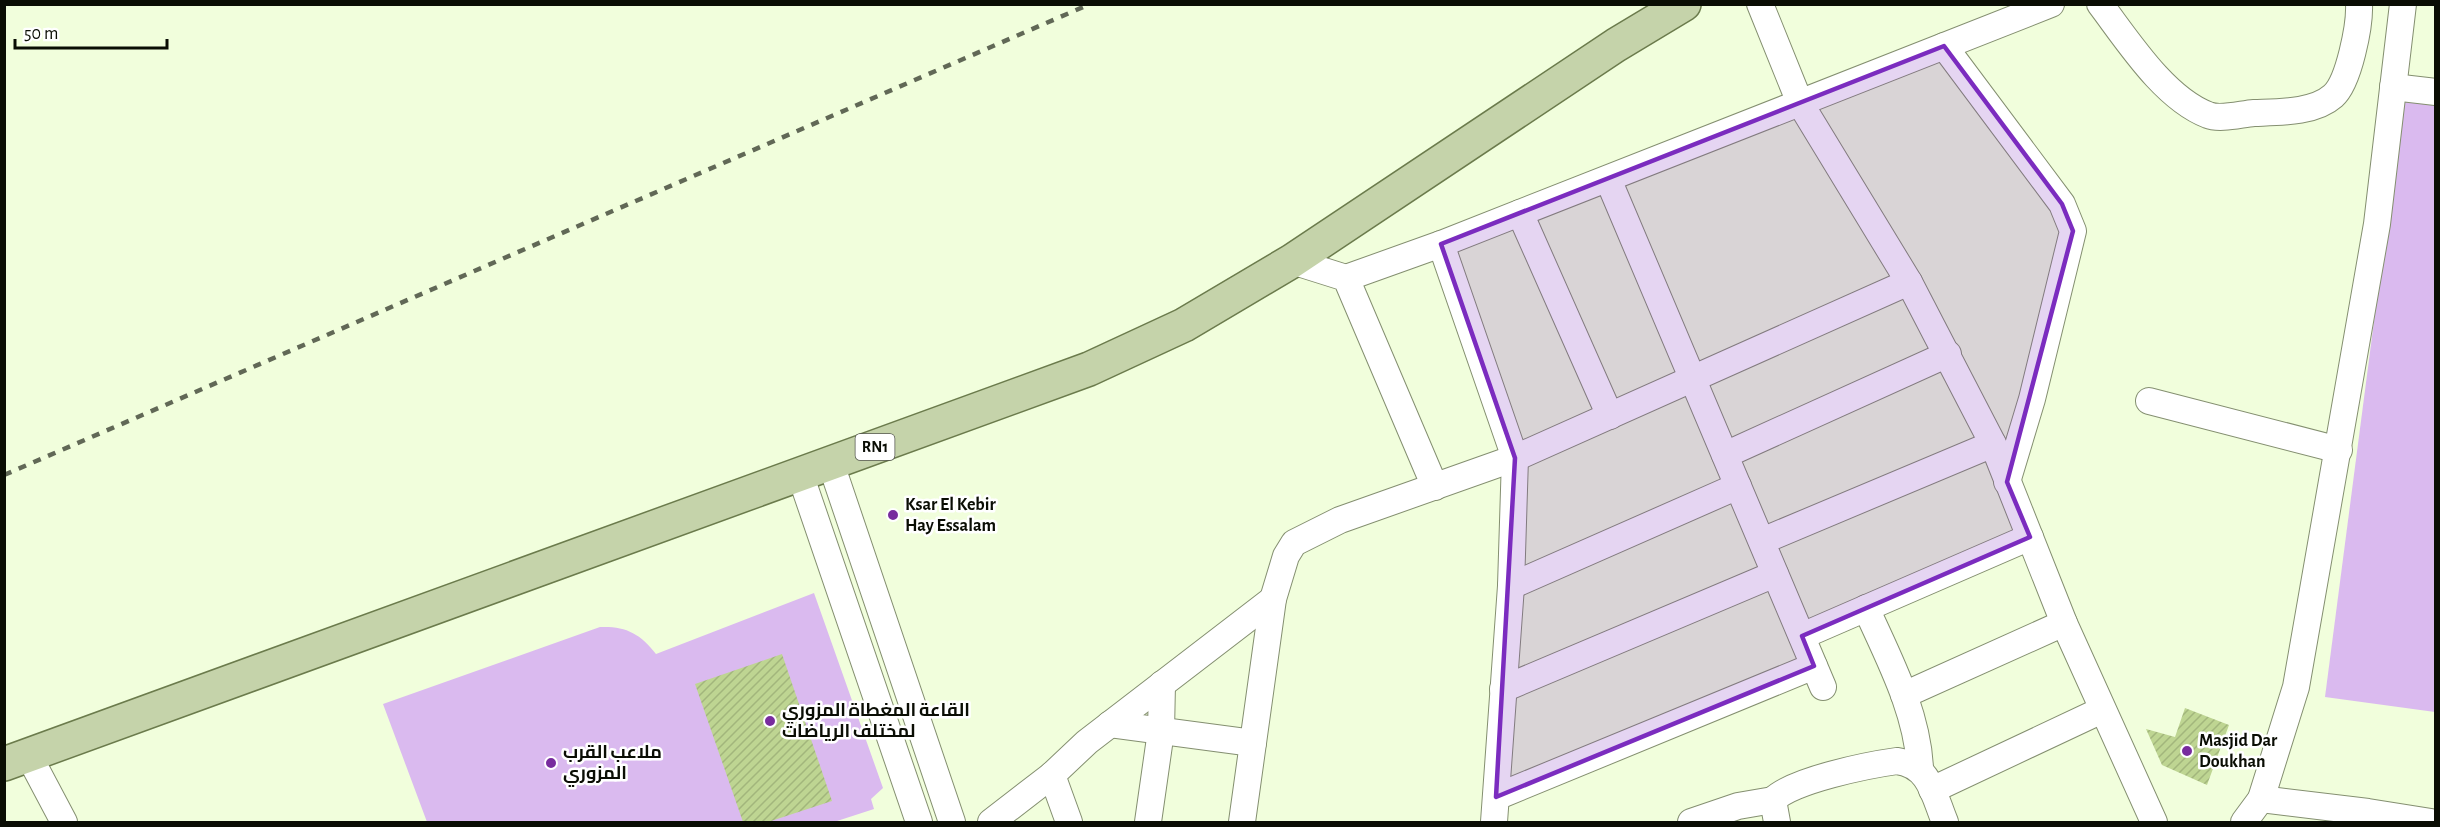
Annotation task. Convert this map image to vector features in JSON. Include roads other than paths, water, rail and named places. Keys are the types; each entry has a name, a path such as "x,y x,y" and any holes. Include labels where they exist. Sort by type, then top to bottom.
{"main road":[{"name":"RN1","path":"16,760 831,464 1119,356 1184,325 1292,261 1678,6"}],"street":[{"path":"1760,4 1800,103 1908,282 1948,354 1993,444 2064,623 2154,822"},
{"path":"1292,261 1346,278 1441,244 2051,4"},
{"path":"2100,4 2147,66 2186,102 2210,116 2300,111 2334,96 2350,64 2360,18 2359,4"},
{"path":"2244,822 2261,799 2296,687 2377,224 2403,4"},
{"path":"1944,46 2062,204 2073,231 2031,399 2007,482"},
{"path":"2393,87 2436,93"},
{"path":"1496,797 1818,677 1608,179"},
{"path":"1520,213 1610,416"},
{"path":"1441,244 1515,458 1511,586 1494,822"},
{"path":"1346,278 1435,487"},
{"path":"1242,822 1273,600 1286,556 1294,543 1340,520 1515,458 1908,282"},
{"path":"1725,455 1948,354"},
{"path":"2149,401 2339,450"},
{"path":"1762,541 1993,444"},
{"path":"831,464 952,822"},
{"path":"800,474 919,822"},
{"path":"1511,586 1738,486"},
{"path":"1802,636 2030,537"},
{"path":"1503,689 1775,574"},
{"path":"991,822 1052,775 1110,724 1273,600"},
{"path":"1866,608 1904,695 1920,747 1926,780 1945,822"},
{"path":"1904,695 2064,623"},
{"path":"1148,822 1161,731 1162,684"},
{"path":"1926,780 2102,710"},
{"path":"1110,724 1253,743"},
{"path":"16,760 64,822"},
{"path":"1691,822 1738,806 1775,811 1780,793 1796,786 1880,764 1910,763 1926,780"},
{"path":"1052,775 1069,822"},
{"path":"2261,799 2364,817 2431,822"}],"railway":[{"path":"4,475 1090,4"}],"place":[{"name":"Ksar El Kebir Hay Essalam","path":"893,515"},
{"name":"القاعة المغطاة المزوري لمختلف الرياضات","path":"770,721"},
{"name":"Masjid Dar Doukhan","path":"2187,751"},
{"name":"ملاعب القرب المزوري","path":"551,763"}]}
